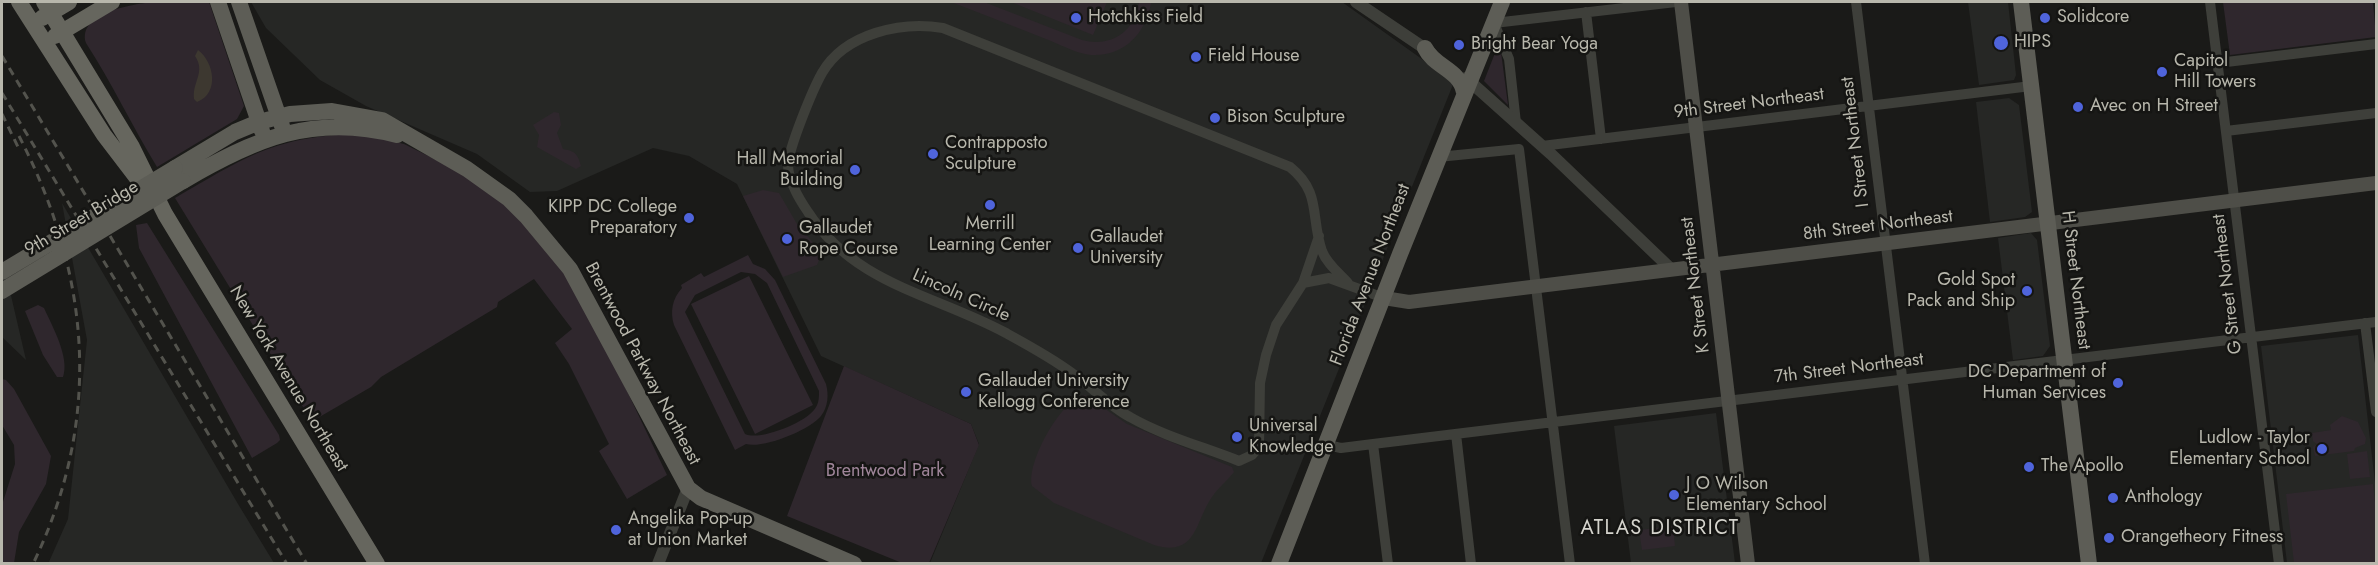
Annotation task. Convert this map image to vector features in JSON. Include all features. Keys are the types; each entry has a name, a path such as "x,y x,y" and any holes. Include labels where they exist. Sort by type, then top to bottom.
{"highway":[{"name":"New York Avenue Northeast","path":"19,2 117,154 165,214"},
{"path":"32,24 48,7 69,2"},
{"path":"44,43 112,2"},
{"name":"New York Avenue Northeast","path":"48,7 132,147 165,214 377,564"}],"main road":[{"path":"218,2 265,139"},
{"path":"239,2 281,125"},
{"name":"Florida Avenue Northeast","path":"1280,564 1438,157 1502,2"},
{"name":"K Street Northeast","path":"1678,2 1713,264 1748,564"},
{"name":"H Street Northeast","path":"2021,2 2089,564"},
{"path":"1425,48 1428,54 1458,76 1467,87"},
{"name":"Brentwood Parkway Northeast","path":"179,175 235,132 259,122 356,128 388,133 424,144 467,169 509,199 555,248 591,303 688,488"},
{"name":"Brentwood Parkway Northeast","path":"179,175 265,139 281,125"},
{"name":"9th Street Bridge","path":"2,272 179,175"},
{"name":"9th Street Bridge","path":"2,291 179,175"},
{"name":"8th Street Northeast","path":"1384,298 1409,302 2376,183"},
{"path":"688,488 701,498 854,564"}],"street":[{"path":"1356,2 1425,48"},
{"path":"1516,123 1509,59 1494,22 1678,2"},
{"name":"I Street Northeast","path":"1856,2 1924,564"},
{"name":"G Street Northeast","path":"2210,2 2279,564"},
{"path":"1586,12 1602,139"},
{"name":"Lincoln Circle","path":"1319,236 1303,283 1276,324 1266,355 1260,383 1259,447 1252,455 1239,461 1131,418 1107,402 1071,372 1004,332 902,288 847,257 827,239 803,205 790,179 789,155 822,72 832,61 852,44 874,32 901,26 926,25 953,32 1290,166 1303,177 1311,190 1323,252 1331,266 1348,283"},
{"path":"2218,63 2376,44"},
{"name":"9th Street Northeast","path":"1542,146 2031,86"},
{"path":"1467,87 1516,123 1542,146 1671,269"},
{"path":"2226,131 2376,113"},
{"path":"1438,157 1519,149 1570,564"},
{"name":"Lincoln Circle","path":"1303,283 1329,278 1384,298"},
{"path":"2371,322 2376,412"},
{"name":"7th Street Northeast","path":"1326,445 1341,448 2371,322"},
{"path":"1456,434 1472,564"},
{"path":"1373,444 1388,564"},
{"path":"658,564 688,488"}],"shaded area":[{"name":"Gallaudet University","path":"251,2 1342,2 1454,82 1261,563 930,563 979,444 971,424 821,356 737,184 689,156 653,148 557,191 530,192 477,154 366,106 320,80 266,28"},
{"path":"1968,2 2008,2 2016,75 2014,80 1979,85"},
{"path":"198,50 211,69 212,85 204,98 197,102 194,99 194,93 199,72 195,56"},
{"path":"2009,98 2019,105 2032,212 2025,217 1990,222 1976,102"},
{"path":"62,203 274,563 48,564 68,519 87,340"},
{"path":"2031,233 2037,240 2050,346 2043,356 2013,360 1998,238"},
{"path":"2,257 26,360 2,337"},
{"name":"Ludlow - Taylor Elementary School","path":"2358,335 2376,491 2376,563 2287,563 2261,346"},
{"name":"J O Wilson Elementary School","path":"1716,413 1735,563 1631,563 1614,426"}],"green space":[{"path":"154,2 209,2 244,106 237,119 157,167 86,43 86,32 90,24 98,17 121,8"},
{"path":"951,2 984,2 1082,40 1093,42 1103,42 1120,35 1133,21 1139,2 1151,3 1144,24 1132,41 1114,52 1091,55 1071,50"},
{"name":"Hotchkiss Field","path":"1011,2 1107,2 1093,35"},
{"path":"2223,2 2373,2 2376,37 2230,55"},
{"path":"1497,48 1501,52 1508,105 1484,81"},
{"path":"554,112 559,113 561,125 557,133 563,149 573,152 579,159 581,166 576,169 537,147 539,135 533,125"},
{"path":"362,134 404,144 463,173 500,199 541,239 586,305 667,475 627,499 599,451 609,444 569,364 555,343 572,329 534,279 498,302 497,307 381,377 371,387 311,420 175,198 263,151 306,139"},
{"name":"Gallaudet Rope Course","path":"763,190 779,193 797,224 822,253 817,265 783,277 743,196"},
{"path":"147,223 279,435 280,440 277,443 252,458 139,248 136,225"},
{"path":"748,255 753,264 765,269 775,280 826,384 828,397 823,412 807,427 774,441 754,445 746,444 735,450 673,320 672,310 682,288 681,285 701,273 704,277","holes":["741,272 755,274 767,283 819,394 816,408 809,415 781,430 752,436 745,434 685,312 695,295"]},
{"path":"749,276 813,405 755,434 691,304"},
{"path":"38,305 44,308 59,342 64,360 63,377 57,377 43,355 25,311"},
{"name":"Brentwood Park","path":"844,366 971,424 979,445 929,563 902,563 787,516"},
{"path":"2,379 14,389 51,456 46,484 19,532 14,563 2,563 2,505 15,464 14,445 2,425"},
{"path":"1085,395 1127,424 1232,467 1234,472 1212,497 1193,535 1187,542 1168,548 1154,545 1054,503 1032,486 1034,463 1047,433 1066,408"},
{"path":"2342,416 2358,422 2366,438 2365,444 2355,448 2354,451 2315,456 2313,447 2317,444 2313,441 2312,433 2331,430 2330,425"},
{"path":"2367,451 2370,477 2350,479 2347,454"},
{"path":"2373,484 2376,511 2376,563 2294,563 2286,494"},
{"path":"1673,526 1675,546 1642,550 1639,530"}],"railway":[{"path":"2,56 307,564"},
{"path":"2,93 287,564"},
{"path":"2,114 19,149"},
{"path":"19,136 43,189 61,242 74,295 79,348 78,402 70,456 55,510 33,564"}],"place":[{"name":"Hotchkiss Field","path":"1076,18"},
{"name":"Solidcore","path":"2045,18"},
{"name":"HIPS","path":"2001,43"},
{"name":"Bright Bear Yoga","path":"1459,45"},
{"name":"Field House","path":"1196,57"},
{"name":"Capitol Hill Towers","path":"2162,72"},
{"name":"Avec on H Street","path":"2078,107"},
{"name":"Bison Sculpture","path":"1215,118"},
{"name":"Contrapposto Sculpture","path":"933,154"},
{"name":"Hall Memorial Building","path":"855,170"},
{"name":"Merrill Learning Center","path":"990,205"},
{"name":"KIPP DC College Preparatory","path":"689,218"},
{"name":"Gallaudet Rope Course","path":"787,239"},
{"name":"Gallaudet University","path":"1078,248"},
{"name":"Gold Spot Pack and Ship","path":"2027,291"},
{"name":"DC Department of Human Services","path":"2118,383"},
{"name":"Gallaudet University Kellogg Conference","path":"966,392"},
{"name":"Universal Knowledge","path":"1237,437"},
{"name":"Ludlow - Taylor Elementary School","path":"2322,449"},
{"name":"The Apollo","path":"2029,467"},
{"name":"J O Wilson Elementary School","path":"1674,495"},
{"name":"Anthology","path":"2113,498"},
{"name":"Angelika Pop-up at Union Market","path":"616,530"},
{"name":"Orangetheory Fitness","path":"2109,538"}],"district":[{"name":"ATLAS DISTRICT","path":"1660,529"}]}
